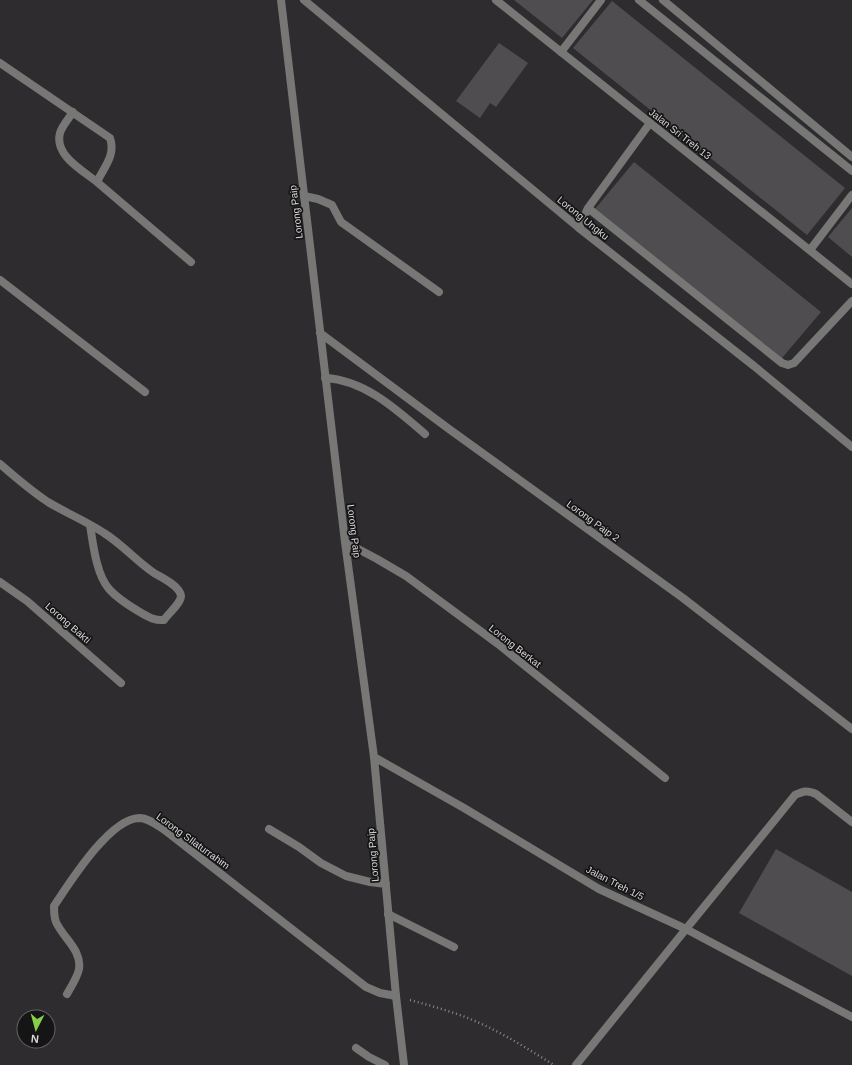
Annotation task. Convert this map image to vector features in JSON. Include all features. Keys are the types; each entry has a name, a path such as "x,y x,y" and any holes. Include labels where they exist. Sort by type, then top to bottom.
{"street":[{"name":"Lorong Paip","path":"281,0 345,542 374,757 388,914 404,1065"},
{"name":"Lorong Ungku","path":"304,0 579,228 748,361 852,446"},
{"name":"Jalan Sri Treh 13","path":"496,0 852,284"},
{"path":"561,52 601,0"},
{"path":"639,0 852,171"},
{"path":"663,0 852,157"},
{"path":"0,63 110,138 113,144 108,164 97,182"},
{"path":"73,112 60,132 59,144 66,157 191,262"},
{"path":"579,228 588,208 650,123"},
{"path":"810,250 852,195"},
{"path":"304,196 318,199 332,205 341,222 439,292"},
{"path":"588,208 782,363 788,365 794,363 852,301"},
{"path":"0,280 146,392"},
{"name":"Lorong Paip 2","path":"320,334 455,434 683,598 852,729"},
{"path":"325,378 337,379 363,389 390,405 425,434"},
{"path":"0,464 47,501 90,525 105,534 135,560 175,586 181,595 180,602 164,620 158,621 153,619 126,604 108,589 100,573 90,525"},
{"name":"Lorong Berkat","path":"345,542 406,576 504,649 665,778"},
{"name":"Lorong Bakti","path":"0,582 27,601 122,682"},
{"name":"Jalan Treh 1/5","path":"374,757 464,808 599,889 686,929 852,1018"},
{"path":"576,1065 795,795 803,791 810,791 852,822"},
{"name":"Lorong SIlaturrahim","path":"67,994 79,970 80,962 76,951 63,935 55,921 54,906 81,865 111,832 128,821 138,818 147,820 166,831 366,987 380,993 396,996"},
{"path":"270,830 299,847 321,863 346,876 386,884"},
{"path":"388,914 454,947"},
{"path":"356,1048 385,1065"}],"path":[{"path":"396,996 446,1010 475,1021 516,1041 554,1065"}],"building":[{"path":"514,0 593,0 562,38"},
{"path":"612,1 845,188 807,235 573,48"},
{"path":"499,43 528,63 496,107 490,103 480,118 456,101"},
{"path":"634,162 821,312 782,358 595,209"},
{"path":"852,208 852,257 828,237"},
{"path":"776,849 852,892 852,976 739,913"}]}
